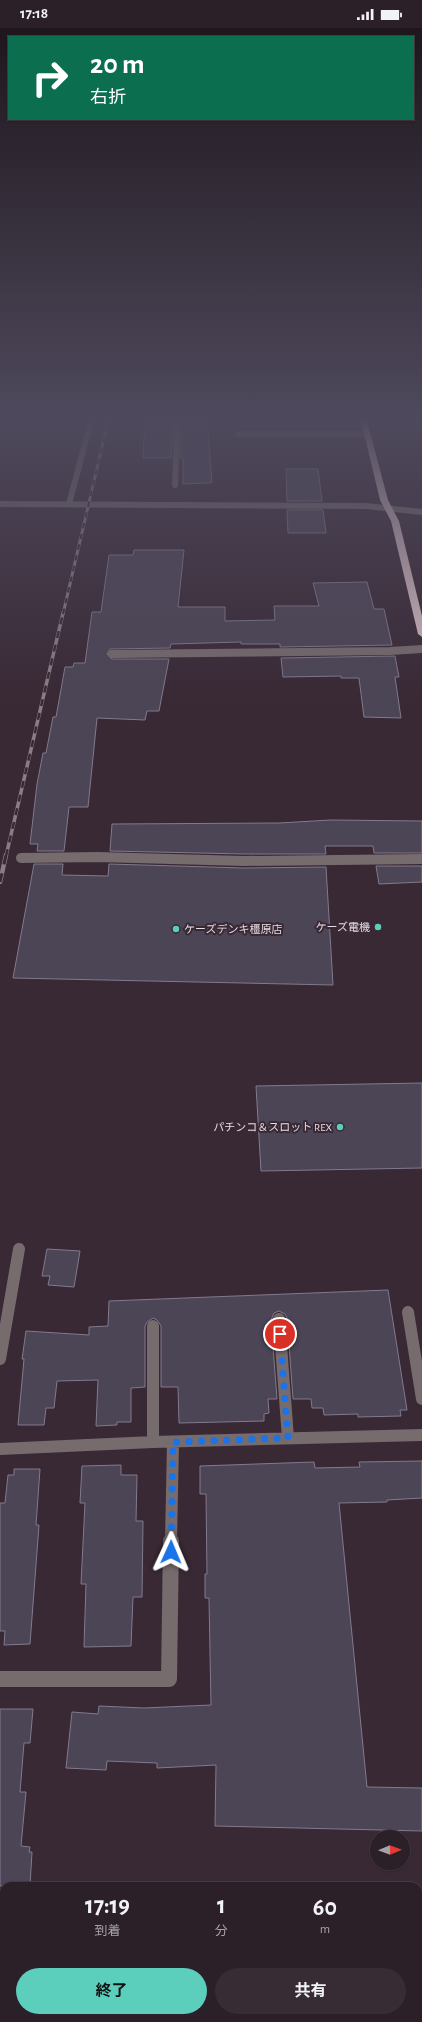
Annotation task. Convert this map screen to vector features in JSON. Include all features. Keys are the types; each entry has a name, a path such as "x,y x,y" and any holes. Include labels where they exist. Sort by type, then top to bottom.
{"highway":[{"path":"392,514 422,634"}],"street":[{"path":"112,654 390,652 422,649"},
{"path":"21,858 98,857 244,861 422,859"},
{"path":"0,1359 19,1249"},
{"path":"408,1312 422,1399"},
{"path":"279,1319 288,1438"},
{"path":"152,1442 153,1326"},
{"path":"0,1450 152,1442 422,1435"},
{"path":"0,1679 169,1679 173,1442"}],"building":[{"path":"287,514 324,514 326,533 288,533"},
{"path":"134,550 184,550 178,607 225,607 225,621 275,620 274,606 319,606 313,583 367,582 374,609 384,609 392,645 280,647 280,644 241,644 241,642 171,644 170,648 110,649 107,654 112,659 169,659 159,711 147,711 145,720 97,718 88,807 69,807 64,851 37,851 38,844 30,844 37,784 43,753 46,753 53,717 56,717 65,667 73,667 74,663 85,663 92,612 101,612 109,555 133,555"},
{"path":"395,656 399,677 395,677 401,718 364,717 359,678 341,678 341,676 283,677 281,658"},
{"path":"331,820 422,821 422,853 374,853 373,846 325,846 326,854 110,851 112,824 279,823"},
{"name":"ケーズデンキ橿原店","path":"34,864 63,864 62,875 108,876 109,864 244,868 326,867 333,985 13,978"},
{"path":"376,866 422,866 422,882 379,884"},
{"name":"パチンコ＆スロット REX","path":"422,1083 422,1168 261,1171 256,1086"},
{"path":"47,1249 80,1251 74,1287 48,1285 50,1276 42,1276"},
{"path":"388,1290 407,1410 400,1410 401,1416 358,1417 358,1414 324,1415 323,1408 312,1408 311,1399 293,1399 287,1318 285,1314 279,1311 274,1313 271,1320 277,1399 268,1399 269,1413 264,1414 264,1421 179,1423 178,1387 161,1387 161,1326 157,1320 153,1318 147,1322 145,1326 145,1387 131,1388 131,1422 117,1422 117,1425 96,1426 98,1380 57,1381 54,1408 46,1408 44,1425 18,1425 24,1359 22,1359 26,1331 89,1335 89,1327 108,1326 109,1301"},
{"path":"422,1461 422,1498 387,1500 387,1502 339,1503 367,1787 422,1788 422,1831 215,1826 216,1765 157,1768 157,1763 107,1761 106,1770 66,1768 72,1712 98,1714 99,1706 144,1708 211,1705 209,1598 205,1598 205,1574 207,1574 206,1494 200,1494 200,1466 314,1462 315,1468 360,1467 359,1462"},
{"path":"121,1465 121,1475 137,1475 136,1521 143,1521 142,1597 133,1597 131,1646 84,1647 86,1584 81,1584 85,1503 80,1503 82,1466"},
{"path":"14,1469 40,1469 36,1525 39,1525 30,1644 4,1645 5,1631 0,1631 0,1503 5,1503 8,1475 14,1475"},
{"path":"0,1709 33,1709 30,1743 24,1743 20,1792 26,1792 21,1846 30,1847 29,1852 32,1852 30,1882 0,1882"}],"railway":[{"path":"63,614 86,514"},
{"path":"6,856 63,613"},
{"path":"0,882 6,855"}],"place":[{"name":"ケーズ電機","path":"378,927"},
{"name":"ケーズデンキ橿原店","path":"176,929"},
{"name":"パチンコ＆スロット REX","path":"340,1127"}],"route":[{"path":"171,1552 173,1442 288,1438 280,1334"}]}
